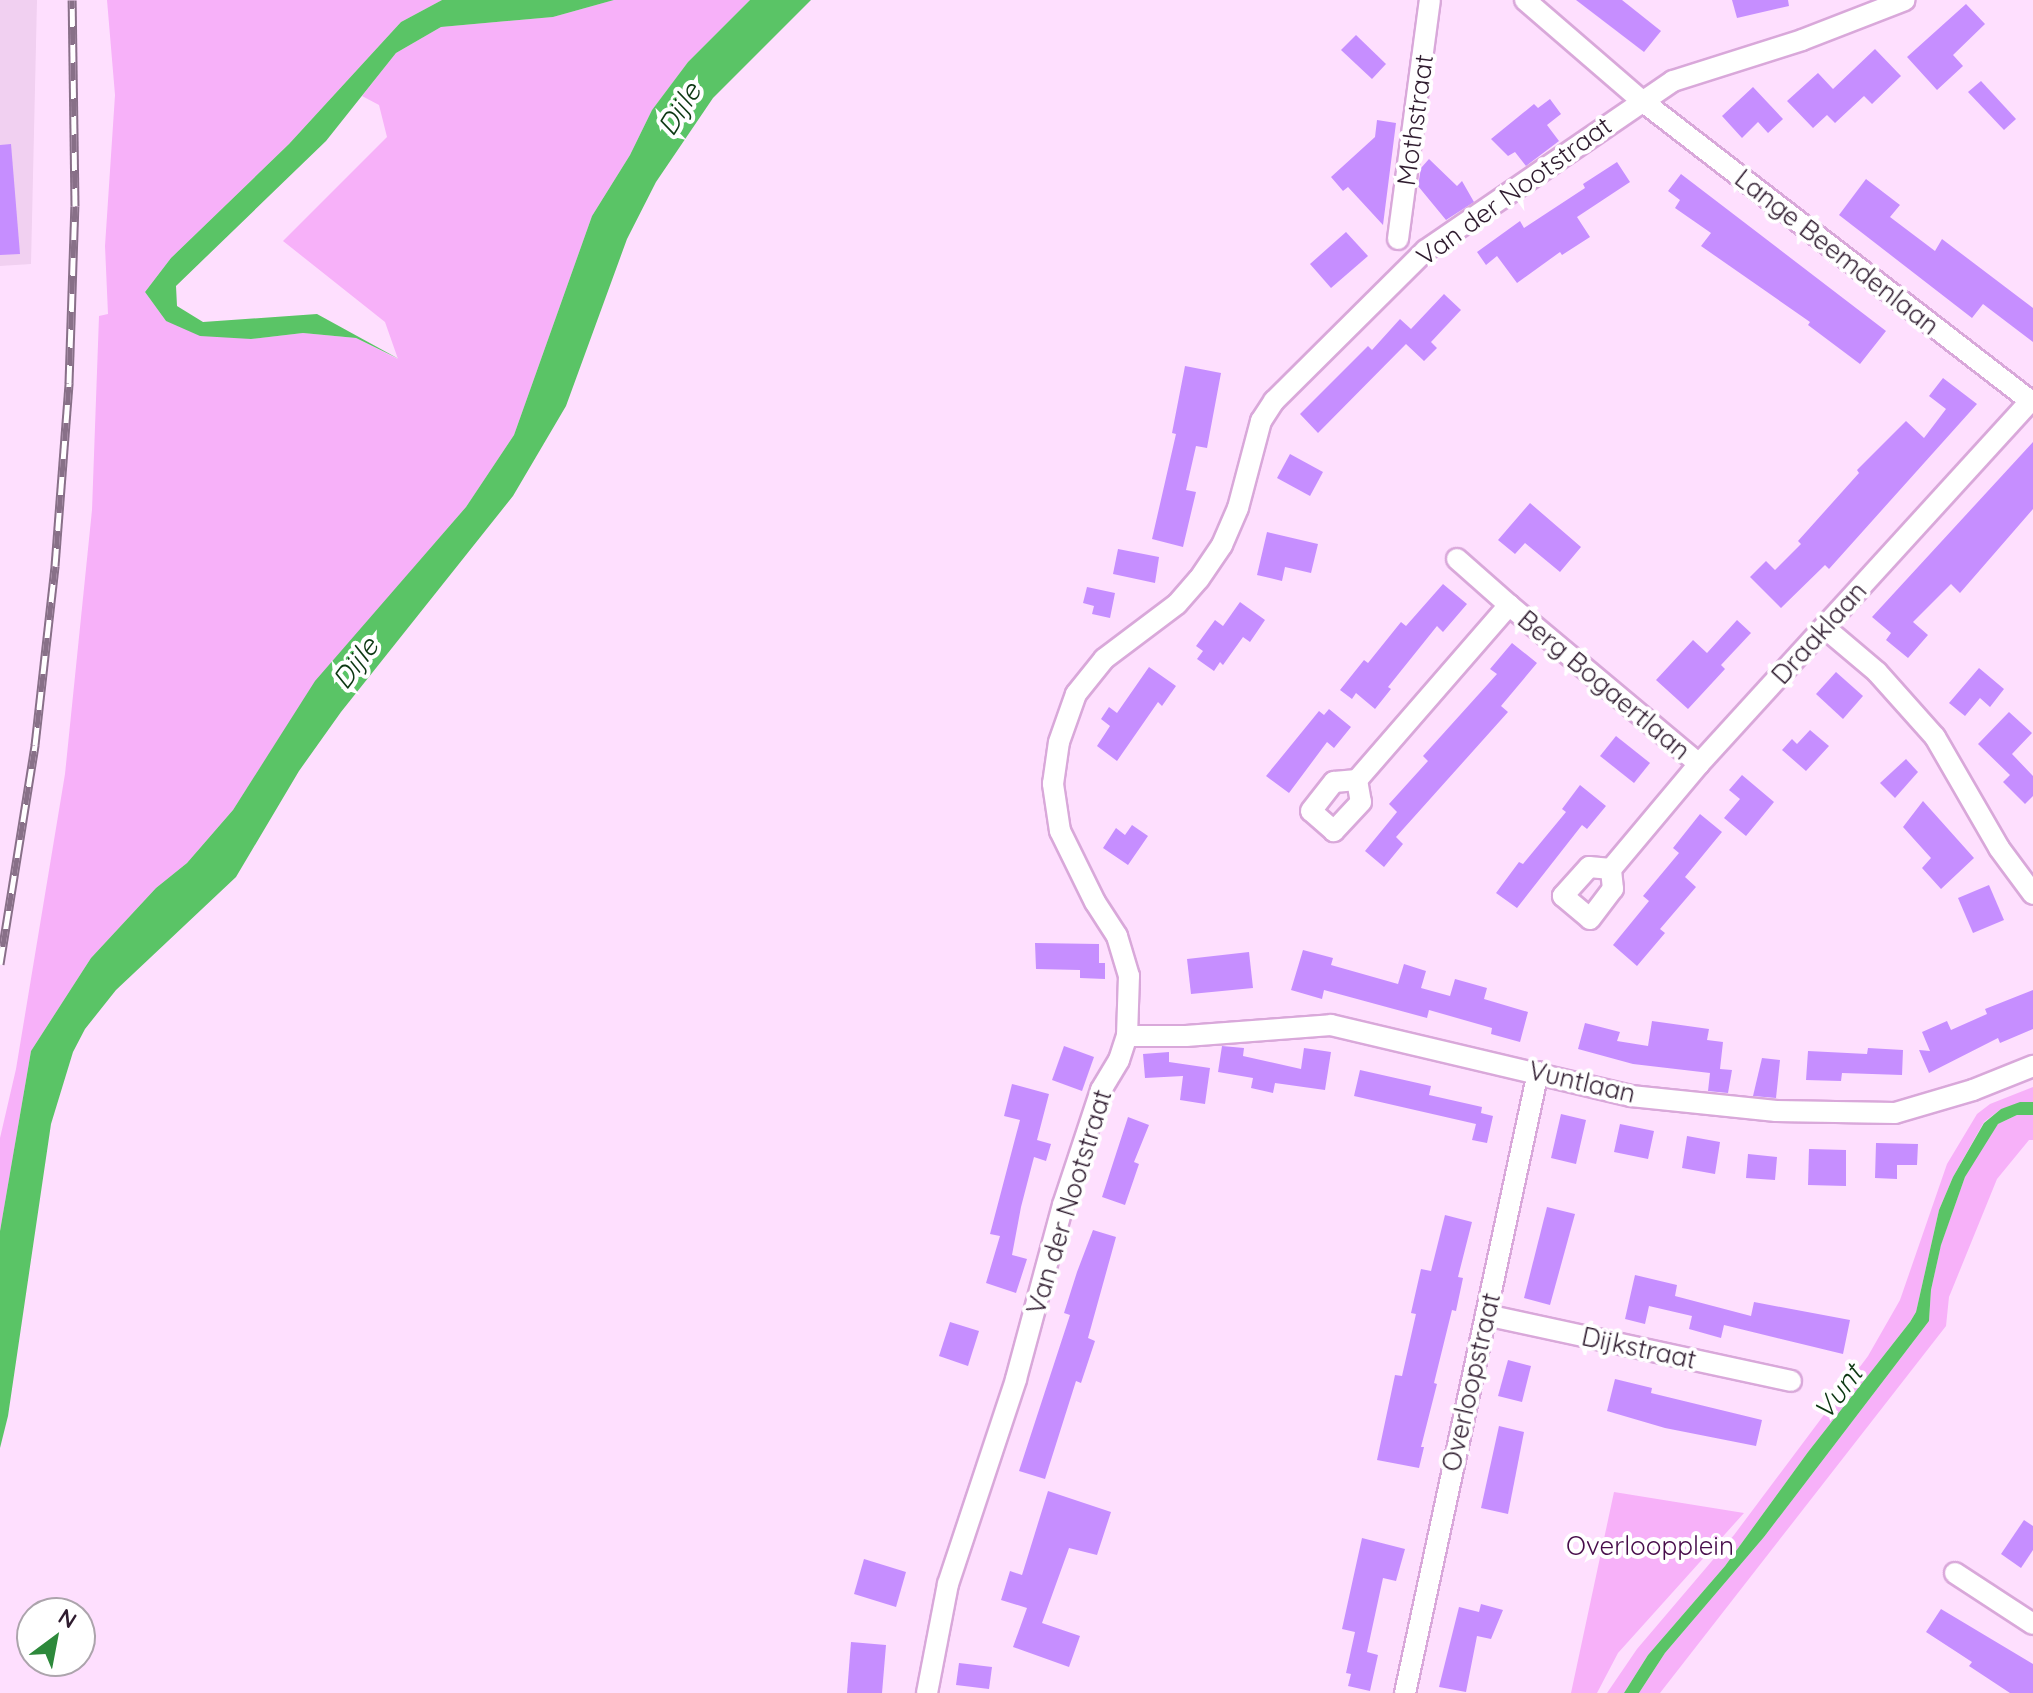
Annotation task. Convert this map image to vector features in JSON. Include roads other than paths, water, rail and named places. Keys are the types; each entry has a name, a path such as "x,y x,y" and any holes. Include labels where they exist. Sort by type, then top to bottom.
{"street":[{"name":"Mothstraat","path":"1398,239 1430,0"},
{"path":"1525,0 1641,100"},
{"name":"Van der Nootstraat","path":"927,1693 948,1584 1016,1379 1063,1205 1097,1102 1127,1036 1129,976 1117,936 1095,902 1060,831 1053,784 1059,742 1076,694 1104,659 1177,604 1222,545 1238,508 1261,421 1274,401 1426,250 1673,81 1802,40 1905,0"},
{"name":"Lange Beemdenlaan","path":"1641,100 2031,402"},
{"name":"Draaklaan","path":"1611,869 1699,764 2031,402"},
{"name":"Berg Bogaertlaan","path":"1457,559 1699,764"},
{"name":"Berg Bogaertlaan","path":"1357,780 1509,605"},
{"path":"1825,628 1877,672 1935,737 1999,848 2033,894"},
{"name":"Vuntlaan","path":"1127,1036 1186,1036 1331,1025 1631,1096 1776,1111 1895,1113 1973,1090 2033,1066"},
{"name":"Overloopstraat","path":"1405,1693 1538,1072"},
{"name":"Dijkstraat","path":"1486,1315 1791,1381"},
{"path":"1955,1573 2033,1624"}],"water":[{"path":"442,0 614,0 553,17 441,27 396,53 326,141 176,286 177,306 203,322 317,314 399,359 356,338 303,333 251,339 200,336 166,321 145,292 171,258 289,144 401,22"},
{"name":"Dijle","path":"750,0 811,0 713,98 656,182 627,239 566,406 513,496 341,712 299,771 236,877 116,990 85,1029 73,1052 51,1124 8,1416 0,1448 0,1231 31,1051 91,958 156,888 187,863 233,810 315,681 466,507 514,435 592,216 630,155 652,110 688,62"},
{"path":"2020,1102 2033,1102 2033,1115 2017,1115 1998,1124 1965,1177 1941,1245 1931,1290 1929,1321 1764,1537 1665,1653 1639,1693 1624,1693 1648,1655 1725,1566 1808,1452 1910,1322 1916,1312 1939,1210 1953,1177 1984,1123 2001,1109"}],"railway":[{"path":"0,964 35,745 55,566 69,383 75,206 72,0"}],"water label":[{"name":"Vunt","path":"1838,1392"}],"park label":[{"name":"Overloopplein","path":"1650,1546"}]}
